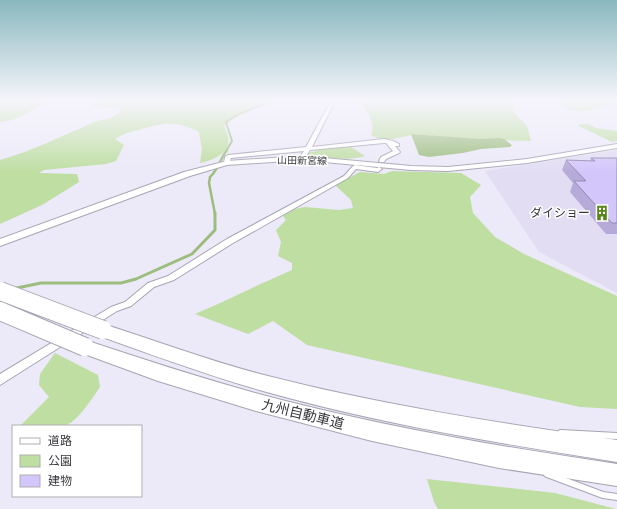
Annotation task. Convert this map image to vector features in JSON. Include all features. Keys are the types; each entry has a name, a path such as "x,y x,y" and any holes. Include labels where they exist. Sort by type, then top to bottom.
{"highway":[{"name":"九州自動車道","path":"0,291 178,357 264,383 381,410 492,432 617,451"},
{"name":"九州自動車道","path":"0,311 85,347 158,373 256,402 372,431 499,457 617,475"}],"main road":[{"name":"山田新宮線","path":"0,243 104,203 204,168 227,164 247,161 302,158 411,168 448,169 527,161 617,146"}],"street":[{"path":"302,158 319,125"},
{"path":"227,164 228,157 308,148 363,142 387,142 395,143 397,145"},
{"path":"0,380 114,308 128,304 151,286 171,278 230,241 346,177 355,167 378,170 383,158 397,152 387,142"}],"lane":[{"path":"492,432 540,432"},
{"path":"555,432 617,436"},
{"path":"499,457 603,495 617,497"}],"shaded area":[{"path":"411,134 480,139 499,138 504,139 512,145 510,147 481,149 463,153 429,157 419,155"},
{"path":"617,150 617,293 539,252 485,171"}],"green space":[{"path":"88,125 159,125 123,134 115,139 124,145 116,161 106,164 44,170 39,173 77,174 79,182 42,205 0,224 0,160 35,148"},
{"path":"179,125 226,125 224,126 228,140 227,146 220,155 200,163 202,149 199,132"},
{"path":"372,125 526,125 531,141 465,141 416,134 393,139 379,139 371,135"},
{"path":"577,125 590,125 596,128 617,131 617,141 612,142"},
{"path":"351,147 365,156 359,158 338,158 310,155 308,153 324,149"},
{"path":"392,171 461,173 481,185 470,197 473,213 495,237 524,254 617,296 617,409 580,407 307,345 273,321 248,334 195,314 292,270 292,263 278,256 281,242 276,230 286,220 283,216 294,209 305,207 339,210 353,208 351,200 335,185 360,172 384,174"},
{"path":"55,353 98,375 100,387 79,415 69,424 21,425 49,397 39,385 40,374"},
{"path":"427,479 555,493 616,509 438,509 434,502"}],"building":[{"name":"ダイショー","path":"591,158 617,158 617,223 612,223 574,181 586,181 566,160 595,161"}],"waterway":[{"path":"226,151 232,141 227,125"},
{"path":"215,214 209,183 210,177 227,150"},
{"path":"12,289 41,283 121,283 136,279 192,254 215,230 215,214"}],"place":[{"name":"ダイショー","path":"602,213"}]}
